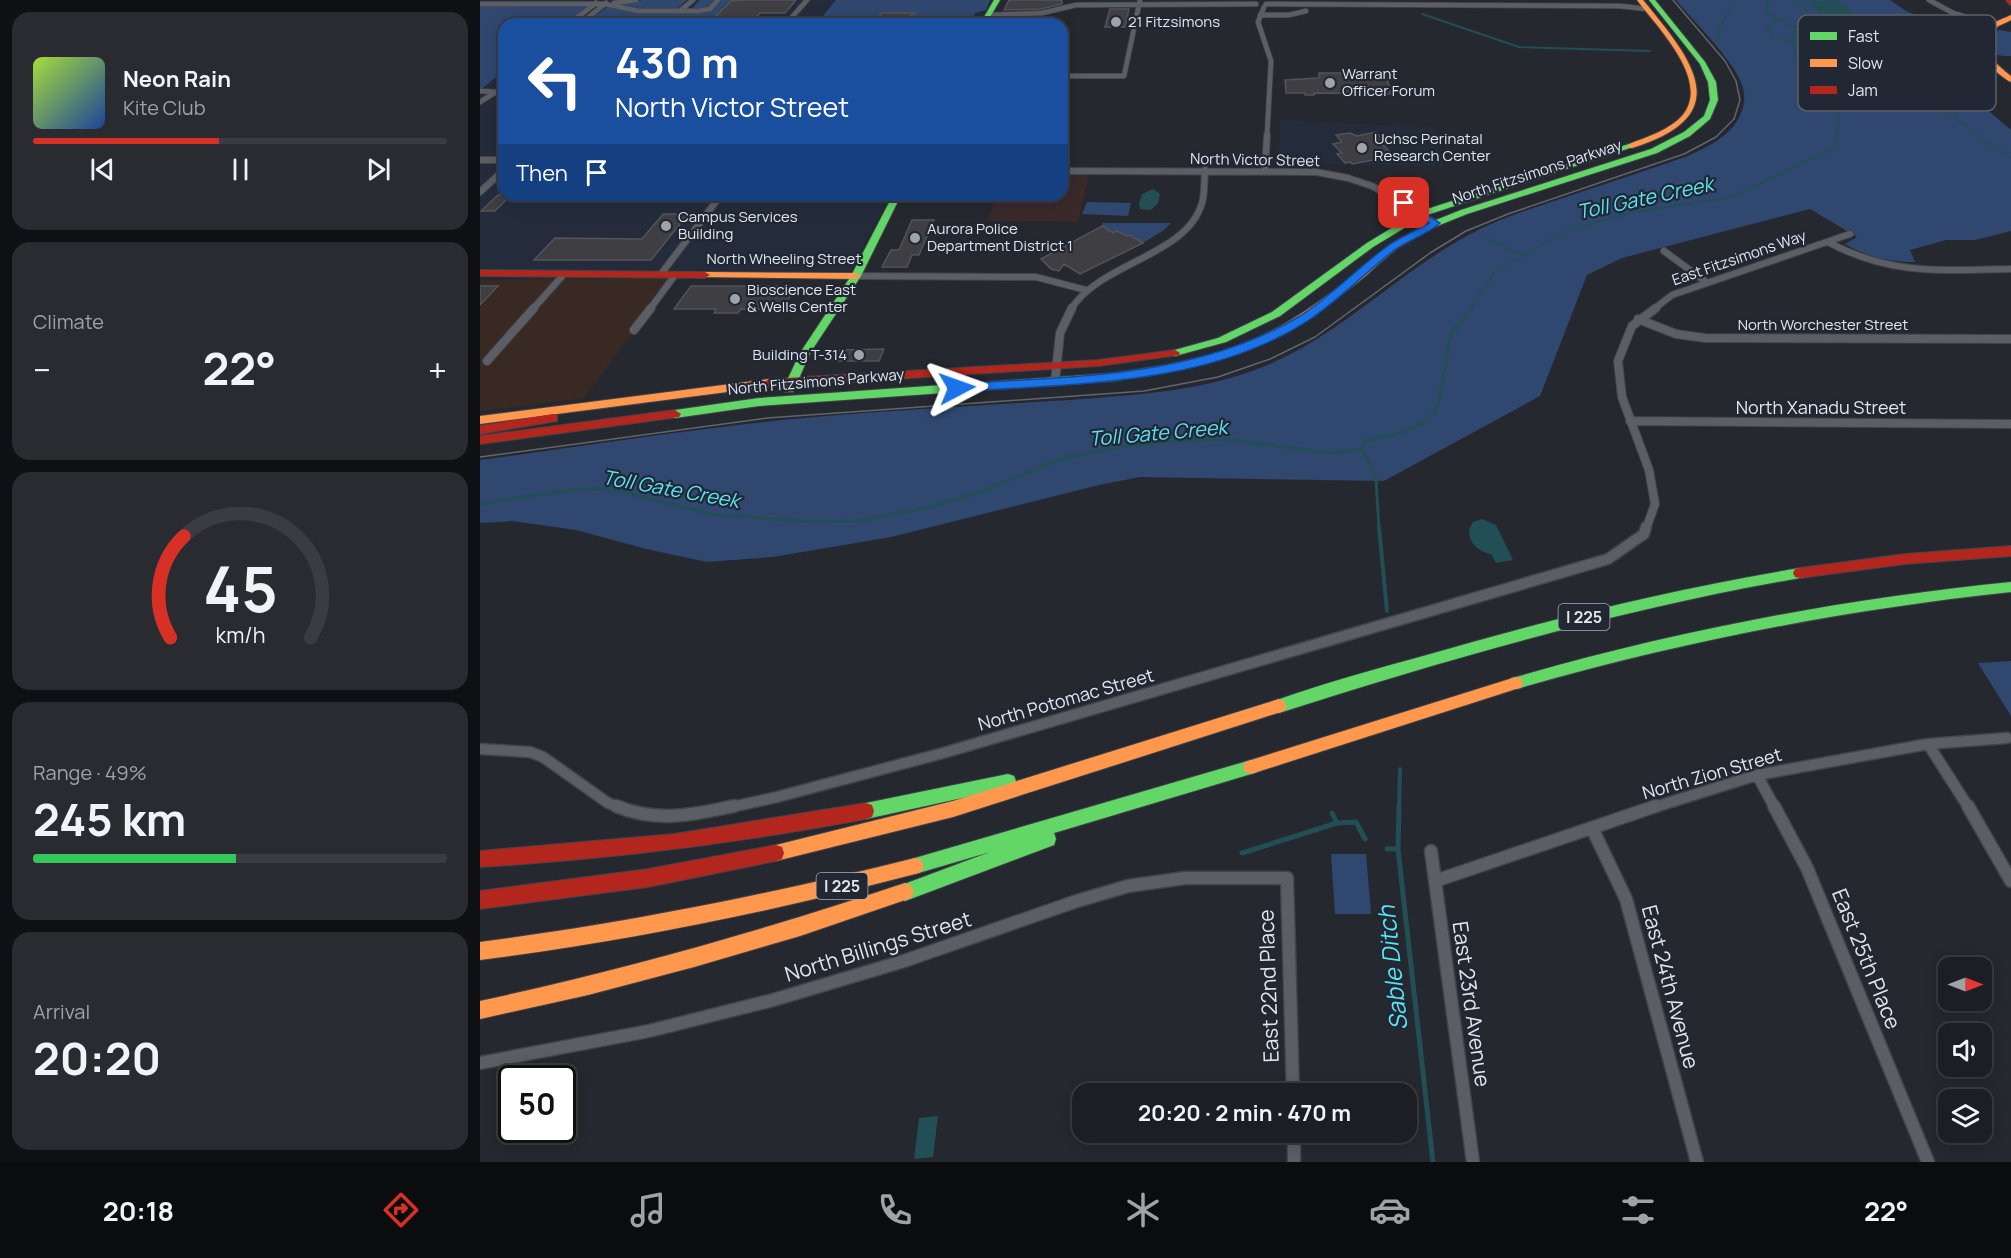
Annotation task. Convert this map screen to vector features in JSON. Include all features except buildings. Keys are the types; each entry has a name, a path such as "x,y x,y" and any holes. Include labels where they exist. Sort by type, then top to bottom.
{"main road":[{"path":"987,18 997,0"},
{"name":"North Fitzsimons Parkway","path":"480,420 791,382 1056,366 1150,357 1205,345 1239,333 1288,307 1364,247 1422,214 1636,145 1663,134 1682,120 1696,98 1698,86 1695,74 1648,4"},
{"name":"North Fitzsimons Parkway","path":"480,440 785,399 1055,382 1158,371 1214,358 1252,345 1305,317 1393,247 1435,223 1654,151 1679,140 1704,121 1716,95 1712,75 1648,4"},
{"path":"1996,26 2011,17"},
{"path":"1996,64 2011,80"},
{"path":"785,399 805,353 856,276 894,201"},
{"name":"North Wheeling Street","path":"480,273 856,276"},
{"path":"480,430 539,421 646,398"},
{"name":"I 225","path":"480,900 648,878 806,847 958,807 1507,638 1630,606 1811,570 2011,551"},
{"name":"I 225","path":"480,951 655,926 818,892 963,853 1196,784 1511,684 1667,641 1834,607 2011,587"},
{"path":"480,859 645,846 825,820 1028,776 1169,741"},
{"path":"480,1010 550,997 641,975 758,940 927,883 1196,784"}],"street":[{"path":"576,18 600,0"},
{"path":"588,18 611,0"},
{"path":"480,4 605,4 636,0"},
{"path":"680,11 693,0"},
{"path":"605,4 633,11 680,11 706,10 718,0"},
{"path":"791,18 807,0"},
{"path":"1066,0 1076,5"},
{"path":"1499,0 1502,6"},
{"path":"1929,0 1960,15"},
{"path":"994,18 1058,11 1076,5 1140,3 1244,5 1415,3 1502,6 1648,4"},
{"path":"1068,76 1124,76 1140,3"},
{"path":"1261,4 1258,32 1267,46 1271,60 1265,170"},
{"path":"1260,14 1292,15 1306,11"},
{"path":"1026,18 1028,14"},
{"path":"480,91 496,92 480,102"},
{"path":"480,160 498,160"},
{"path":"1055,382 1065,318 1086,291 1112,272 1163,246 1188,226 1201,206 1205,170"},
{"name":"North Victor Street","path":"1068,171 1308,171 1348,178 1380,190 1435,223"},
{"path":"480,192 498,176"},
{"path":"634,330 668,274 718,201"},
{"name":"East Fitzsimons Way","path":"1652,518 1655,504 1653,486 1619,391 1617,363 1622,344 1638,320 1661,300 1706,282 1850,234"},
{"path":"1828,242 1861,260 1892,268 2011,269"},
{"path":"1664,251 1706,282"},
{"path":"487,361 564,274"},
{"name":"North Wheeling Street","path":"856,276 1038,277 1086,291"},
{"name":"North Worchester Street","path":"1638,320 1676,334 1705,338 2011,339"},
{"name":"North Xanadu Street","path":"1630,421 2011,424"},
{"name":"North Potomac Street","path":"480,749 530,752 543,757 608,803 641,815 678,817 719,810 923,759 1584,567 1629,548 1642,536 1652,518"},
{"name":"North Zion Street","path":"1436,881 1669,802 1757,775 1928,744 2007,738"},
{"path":"1928,744 1975,816 2011,881"},
{"name":"East 25th Place","path":"1757,775 1807,868 1928,1162"},
{"name":"East 24th Avenue","path":"1592,828 1626,899 1697,1162"},
{"name":"East 23rd Avenue","path":"1431,851 1473,1162"},
{"name":"North Billings Street","path":"480,1063 639,1033 773,1000 904,961 1128,886 1185,878 1287,878"},
{"name":"East 22nd Place","path":"1287,878 1293,1083"},
{"path":"1294,1143 1294,1162"}],"shaded area":[{"path":"480,0 997,0 986,18 498,18 498,201 720,201 661,269 534,272 480,268"},
{"path":"642,0 687,0 677,9 633,9 619,4"},
{"path":"700,0 744,0 730,1 722,8 735,8 727,17 592,18 609,6 626,10 688,12"},
{"path":"836,0 990,0 986,10 975,13 972,18 900,18 902,15 915,13 882,13 878,18 821,18"},
{"path":"1676,0 1890,0 1916,15 1798,15 1798,111 1989,111 2011,130 2011,231 1975,240 1946,240 1910,250 1915,262 1896,261 1870,255 1845,244 1857,237 1810,209 1622,258 1587,275 1540,396 1384,481 1140,477 1099,485 891,537 773,557 707,562 646,549 576,530 512,521 480,523 480,460 815,417 1162,392 1208,384 1252,371 1286,357 1317,339 1435,255 1465,237 1515,214 1688,156 1722,137 1735,125 1740,115 1744,104 1744,93 1739,78 1714,42"},
{"path":"1806,0 1829,2 1827,0 1831,0 1841,3 1854,11 1852,13 1855,15 1821,15"},
{"path":"480,6 584,6 587,8 574,18 498,18 498,76 480,90"},
{"path":"1999,30 2011,32 2011,56 1996,54 1996,32"},
{"path":"1280,118 1313,122 1434,127 1443,166 1279,164"},
{"path":"1068,175 1089,175 1078,222 987,221 995,201 1068,201"},
{"path":"1153,189 1160,194 1158,203 1151,210 1140,209 1142,194"},
{"path":"720,201 887,201 850,271 670,270"},
{"path":"1087,202 1131,203 1128,216 1082,214"},
{"path":"1102,223 1171,223 1143,243 1117,231 1113,233 1102,226"},
{"path":"673,278 584,398 480,411 480,280"},
{"path":"1482,519 1496,525 1513,560 1496,563 1491,554 1476,547 1470,538 1470,528 1473,522"},
{"path":"2011,661 2011,716 1978,663"},
{"path":"1331,854 1366,854 1371,914 1335,914"},
{"path":"938,1116 933,1157 914,1159 919,1118"}],"waterway":[{"path":"1769,0 1765,12 1795,28"},
{"path":"1793,0 1805,9 1808,15"},
{"path":"1717,42 1719,27 1733,5"},
{"path":"1422,14 1519,47 1650,51"},
{"path":"1777,19 1768,29 1774,35 1792,43"},
{"name":"Toll Gate Creek","path":"1795,28 1793,47 1798,58"},
{"name":"Toll Gate Creek","path":"1523,256 1566,231 1633,212 1720,199 1743,192 1831,149 1837,133 1837,111"},
{"path":"1948,111 1987,143 2011,158"},
{"path":"1487,238 1523,256"},
{"name":"Toll Gate Creek","path":"1471,309 1496,271 1523,256"},
{"name":"Toll Gate Creek","path":"1362,449 1365,441 1414,428 1423,423 1437,409 1451,334 1472,308"},
{"name":"Toll Gate Creek","path":"480,504 562,491 595,489 619,491 712,514 813,522 857,521 927,508 983,491 1060,459 1111,448 1170,441 1222,439 1332,453 1362,449"},
{"name":"Sable Ditch","path":"1362,449 1376,478 1379,529"},
{"name":"Sable Ditch","path":"1379,527 1387,611"},
{"name":"Sable Ditch","path":"1399,808 1400,769"},
{"name":"Sable Ditch","path":"1398,849 1399,806"},
{"path":"1332,813 1337,823"},
{"path":"1337,823 1356,822 1365,839"},
{"path":"1242,853 1337,823"},
{"path":"1387,849 1398,849"},
{"name":"Sable Ditch","path":"1398,849 1433,1162"}],"tram line":[{"path":"480,457 767,418 1144,391 1218,377 1270,359 1315,337 1430,253 1466,231 1508,214 1684,154 1716,137 1734,119 1740,100 1736,81 1725,61 1673,0"}],"traffic: fast":[{"path":"986,18 997,0"},
{"path":"1373,264 1393,247 1429,226 1464,212 1654,151 1687,134 1707,117 1714,100 1712,82 1703,63 1652,0"},
{"path":"1175,353 1222,340 1276,314 1370,245 1421,214 1632,146"},
{"path":"789,389 805,353 856,276 894,201"},
{"path":"675,414 759,402 1115,377 1166,368"},
{"path":"1279,706 1408,666 1602,613 1800,573"},
{"path":"1516,683 1638,649 1761,622 1886,601 2011,587"},
{"path":"915,866 1251,767"},
{"path":"866,811 1008,781"},
{"path":"905,892 1048,839"}],"traffic: slow":[{"path":"1632,146 1665,132 1685,117 1694,100 1694,82 1687,63 1640,0"},
{"path":"1996,25 2011,17"},
{"path":"1996,67 2011,80"},
{"path":"1166,368 1227,354 1271,337 1319,308 1373,264"},
{"path":"705,275 856,276"},
{"path":"480,420 769,383"},
{"path":"1251,767 1516,683"},
{"path":"776,853 953,809 1279,706"},
{"path":"480,951 699,916 808,893 915,866"},
{"path":"480,1010 641,973 800,927 905,892"}],"traffic: jam":[{"path":"480,273 705,275"},
{"path":"769,383 1098,363 1175,353"},
{"path":"480,440 675,414"},
{"path":"480,430 553,418"},
{"path":"1800,573 1905,559 2011,551"},
{"path":"480,859 674,842 866,811"},
{"path":"480,900 648,878 776,853"}],"place":[{"name":"21 Fitzsimons","path":"1116,22"},
{"name":"Warrant Officer Forum","path":"1330,83"},
{"name":"Uchsc Perinatal Research Center","path":"1362,148"},
{"name":"Campus Services Building","path":"666,226"},
{"name":"Aurora Police Department District 1","path":"915,238"},
{"name":"Bioscience East & Wells Center","path":"735,299"},
{"name":"Building T-314","path":"859,355"}],"route":[{"path":"957,388 1093,379 1158,371 1199,362 1252,345 1283,331 1305,317 1393,247 1435,223 1404,203"}]}
